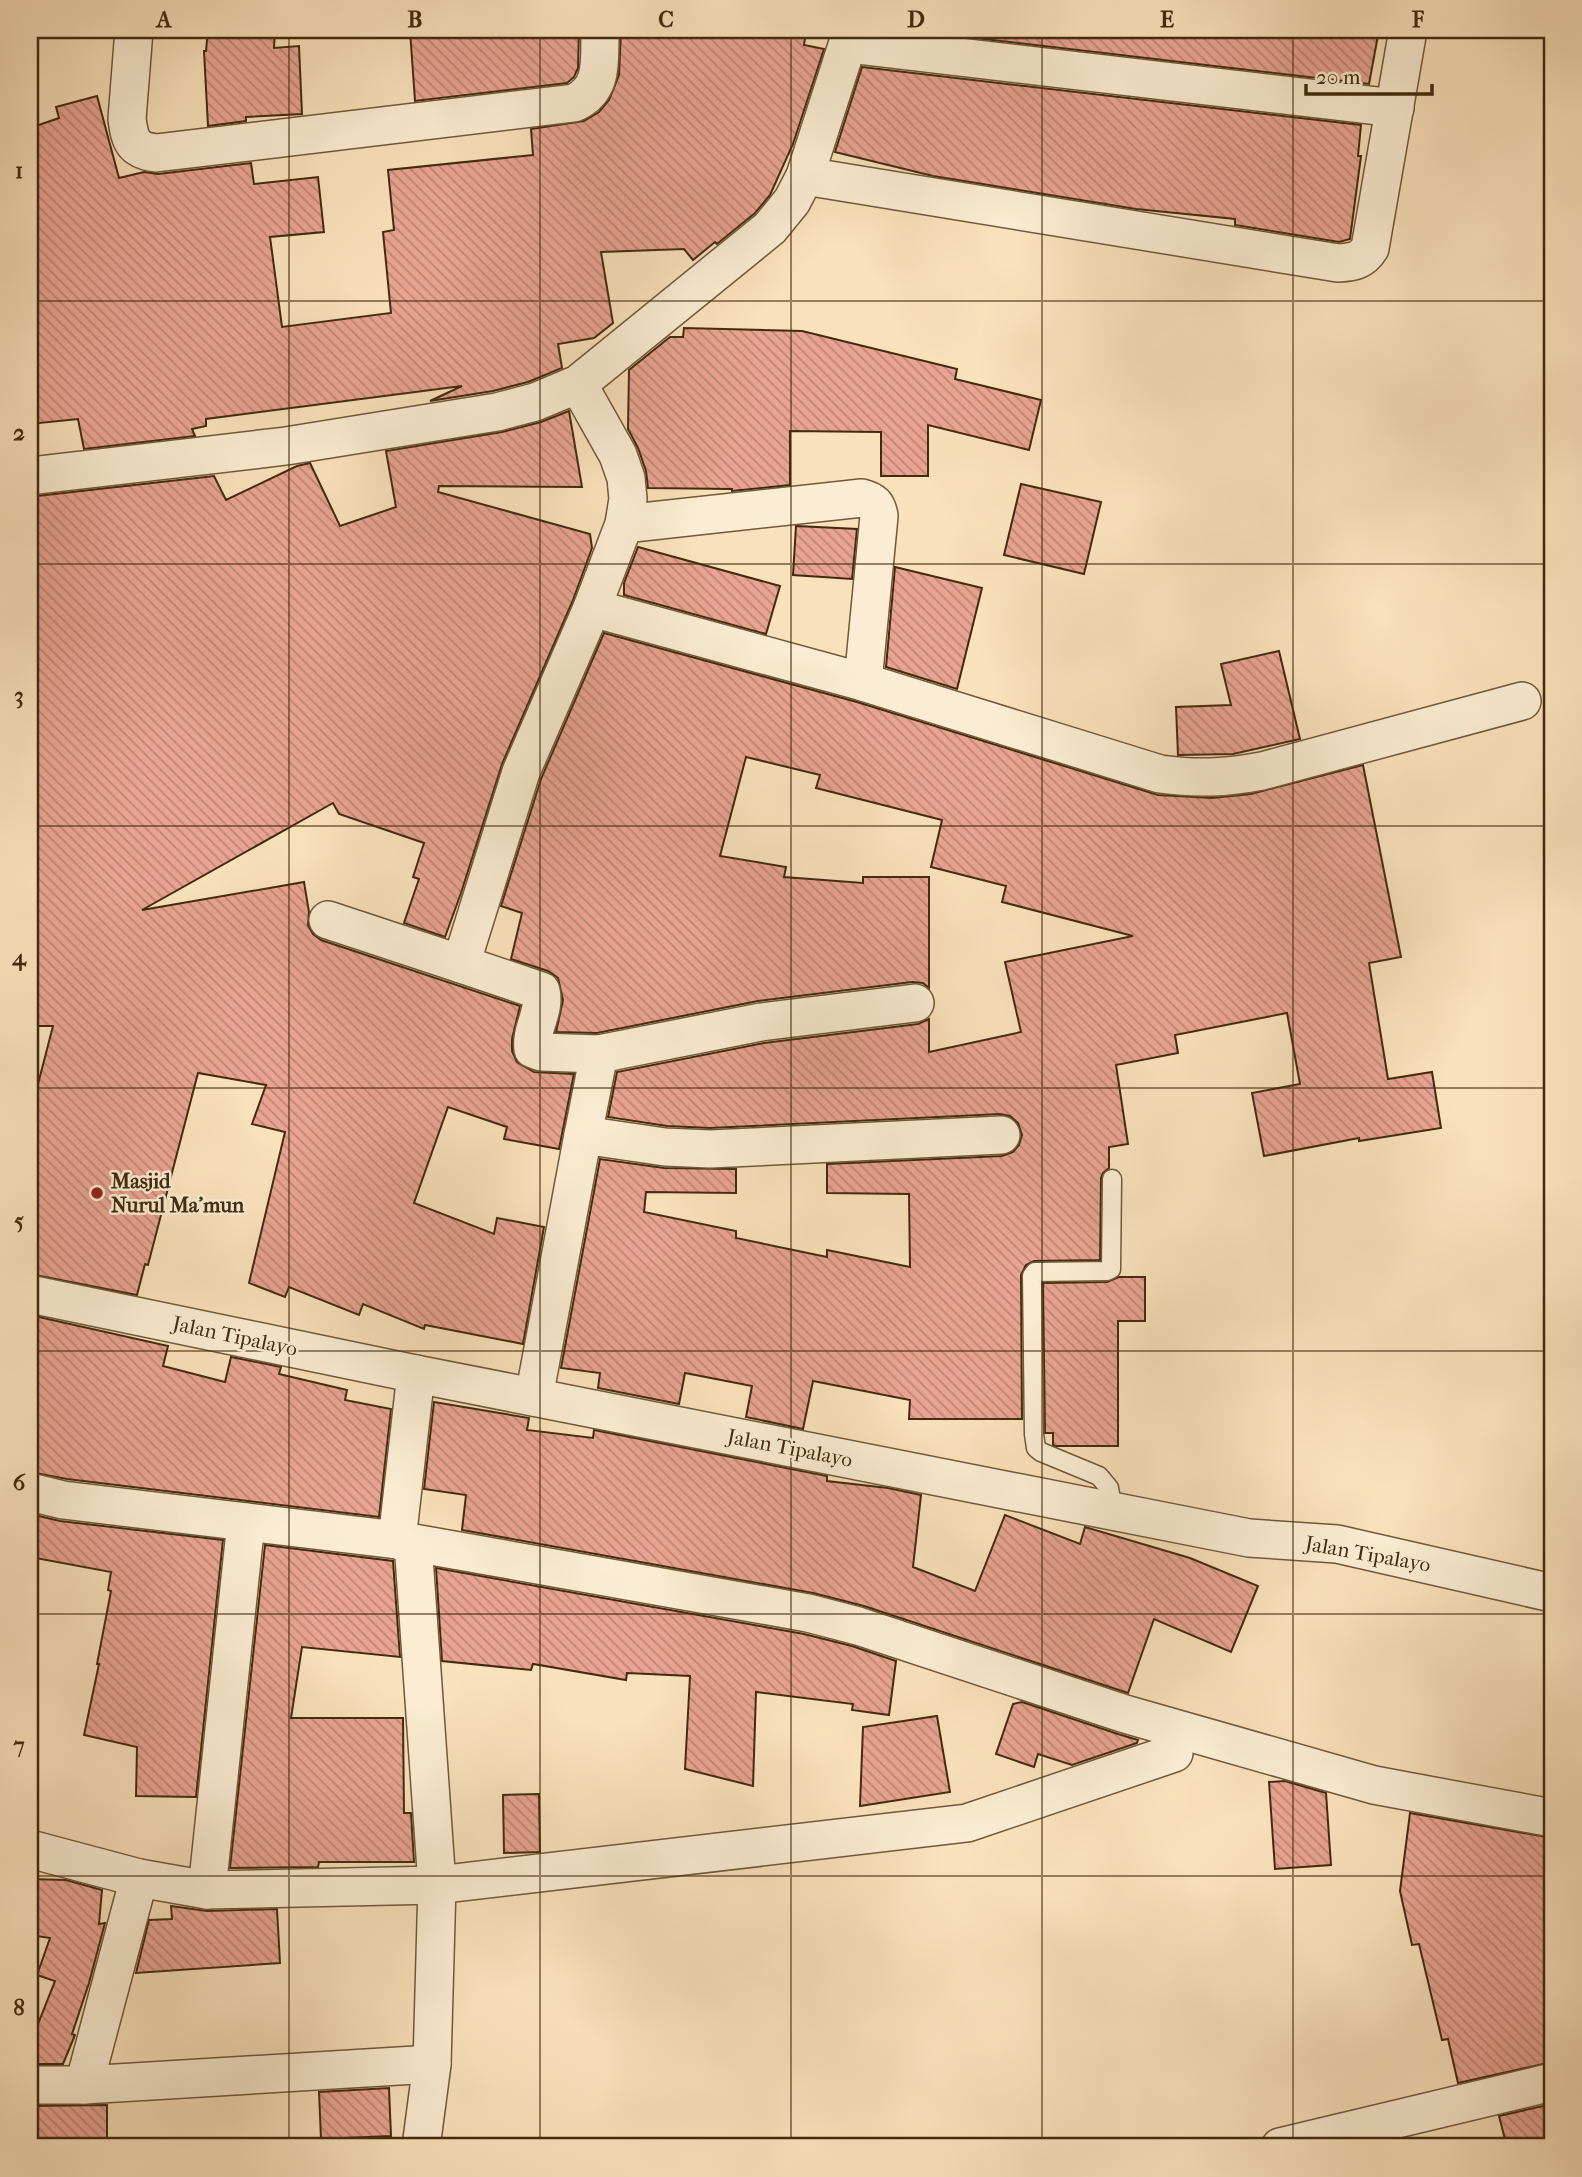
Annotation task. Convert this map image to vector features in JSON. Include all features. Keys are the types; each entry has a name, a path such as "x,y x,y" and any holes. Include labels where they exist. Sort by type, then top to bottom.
{"street":[{"path":"134,30 127,119 129,133 134,145 144,152 156,153 574,103 587,97 593,89 599,62 600,30"},
{"path":"805,176 1338,263 1351,262 1364,257 1370,248 1408,30"},
{"path":"30,477 286,446 497,412 536,402 579,384 771,228 792,201 805,176 850,37 1395,108"},
{"path":"461,964 521,772 592,608 624,524 628,499 626,478 618,454 579,384"},
{"path":"624,524 862,498 873,501 878,507 879,516 863,682"},
{"path":"592,608 863,682 1160,774 1195,778 1226,778 1262,771 1522,701"},
{"path":"328,920 538,988 543,999 532,1041 533,1049 541,1052 599,1054 761,1022 915,1003"},
{"path":"534,1398 599,1054"},
{"path":"583,1135 665,1147 710,1149 1000,1135"},
{"name":"Jalan Tipalayo","path":"30,1294 534,1398 1249,1538 1336,1544 1552,1593"},
{"path":"416,1374 405,1541 437,1885 432,2064 421,2147"},
{"path":"30,1492 62,1500 405,1541 808,1613 858,1626 1125,1714 1374,1785 1552,1818"},
{"path":"206,1890 246,1522"},
{"path":"30,1849 139,1878 206,1890 437,1885 967,1823 1174,1753"},
{"path":"84,2085 139,1878"},
{"path":"30,2085 84,2085 432,2064"},
{"path":"1280,2147 1552,2082"}],"lane":[{"path":"1112,1180 1111,1269 1035,1272 1032,1276 1036,1448 1099,1476 1109,1488 1114,1511"}],"building":[{"path":"208,30 275,30 274,48 299,46 302,114 246,117 246,121 208,126 204,51"},
{"path":"410,30 579,30 578,68 567,83 415,101"},
{"path":"621,30 788,30 806,32 804,45 824,49 793,144 770,195 755,213 693,260 684,249 601,252 613,323 594,338 558,344 562,368 528,382 493,391 430,401 462,386 206,419 206,426 192,429 195,436 84,449 78,419 30,424 30,128 59,118 56,107 97,96 119,178 144,172 158,174 251,163 254,184 318,177 324,232 270,237 282,327 391,313 383,232 394,230 388,170 533,155 531,129 584,121 599,112 609,100 619,75"},
{"path":"907,30 1233,30 1279,38 1280,30 1379,30 1369,84"},
{"path":"862,67 1361,125 1358,156 1361,156 1350,239 1339,242 1235,225 1235,219 1136,209 933,176 835,152"},
{"path":"684,328 802,331 957,369 955,379 1041,400 1029,450 928,425 928,476 881,476 881,432 790,431 790,485 732,491 648,488 646,471 628,429 629,370 670,337 683,337"},
{"path":"569,411 582,487 439,486 438,492 590,534 592,548 573,600 502,764 445,937 404,923 419,879 413,877 424,843 339,814 333,803 142,910 304,882 309,912 308,925 313,934 321,940 520,1006 512,1039 512,1051 517,1062 534,1072 574,1074 559,1149 504,1139 507,1127 448,1107 414,1203 494,1234 497,1218 544,1227 523,1344 425,1325 424,1329 363,1304 359,1315 289,1287 285,1297 249,1283 285,1132 252,1124 266,1085 198,1073 148,1265 145,1264 137,1295 30,1274 30,1115 53,1026 30,1026 30,500 37,499 37,496 214,476 226,500 297,466 310,463 340,526 396,507 386,451 502,432 541,422"},
{"path":"1021,484 1101,502 1084,574 1004,555"},
{"path":"796,526 857,529 852,579 793,575"},
{"path":"638,547 780,586 766,634 624,595 624,583"},
{"path":"895,567 982,588 957,689 886,667"},
{"path":"604,633 857,702 1158,795 1212,798 1251,794 1363,765 1401,957 1369,963 1388,1079 1432,1072 1441,1128 1359,1141 1359,1138 1264,1156 1252,1093 1300,1084 1287,1013 1175,1035 1178,1053 1116,1065 1128,1144 1109,1147 1109,1168 1101,1178 1100,1260 1034,1261 1026,1265 1021,1275 1022,1419 909,1419 910,1400 813,1381 803,1429 746,1417 752,1386 685,1373 679,1404 598,1388 600,1373 561,1368 600,1159 664,1168 736,1169 736,1193 646,1192 644,1212 736,1231 736,1238 827,1257 827,1250 910,1267 909,1194 827,1193 827,1164 1002,1156 1013,1152 1022,1135 1018,1123 1010,1116 1000,1114 710,1128 667,1126 608,1117 617,1072 764,1043 918,1024 929,1019 929,1052 1021,1032 1005,962 1133,936 1002,902 1006,886 931,867 942,820 816,788 820,775 746,757 720,856 786,867 784,877 863,883 863,877 929,877 929,988 923,983 912,982 758,1001 597,1033 556,1032 563,1000 558,978 548,971 511,959 522,913 501,906 541,779"},
{"path":"1279,651 1300,739 1233,754 1178,755 1176,707 1231,705 1221,664"},
{"path":"1119,1277 1145,1277 1145,1321 1118,1321 1118,1446 1053,1445 1053,1433 1045,1433 1043,1283 1107,1282"},
{"path":"30,1315 168,1346 163,1366 225,1382 231,1357 281,1367 279,1374 347,1390 345,1400 391,1409 379,1517 67,1479 30,1472"},
{"path":"434,1402 529,1418 527,1430 593,1438 594,1430 827,1476 827,1481 921,1495 913,1567 975,1591 1005,1515 1080,1544 1085,1527 1190,1558 1258,1586 1231,1652 1154,1619 1128,1693 864,1606 813,1593 462,1530 466,1495 424,1489"},
{"path":"30,1514 60,1521 223,1540 196,1797 136,1796 137,1747 84,1735 99,1664 111,1591 108,1590 111,1572 30,1557"},
{"path":"265,1545 393,1561 400,1657 302,1647 291,1718 403,1718 404,1813 411,1813 414,1862 319,1862 318,1867 230,1868"},
{"path":"436,1568 804,1634 852,1646 896,1661 889,1715 852,1710 853,1704 756,1692 753,1786 685,1769 690,1676 627,1673 626,1680 533,1664 531,1670 442,1661"},
{"path":"1022,1702 1138,1740 1137,1743 1072,1765 1038,1754 1034,1767 996,1754 1013,1704"},
{"path":"937,1716 950,1792 860,1806 863,1727"},
{"path":"1285,1781 1326,1793 1331,1865 1275,1869 1269,1782"},
{"path":"539,1794 540,1852 504,1853 503,1795"},
{"path":"1410,1813 1552,1838 1552,2062 1458,2083 1448,2039 1442,2040 1419,1944 1412,1945 1400,1891"},
{"path":"30,1879 66,1880 102,1890 99,1924 105,1923 72,2034 75,2035 63,2064 30,2064 30,2044 55,1981 37,1975 50,1938 30,1935"},
{"path":"171,1906 207,1911 277,1909 280,1963 136,1973 149,1920 172,1919"},
{"path":"389,2088 391,2136 321,2139 319,2092"},
{"path":"1552,2104 1552,2147 1507,2147 1499,2116"},
{"path":"107,2105 107,2147 30,2147 30,2106"}],"place":[{"name":"Masjid Nurul Ma'mun","path":"97,1193"}]}
